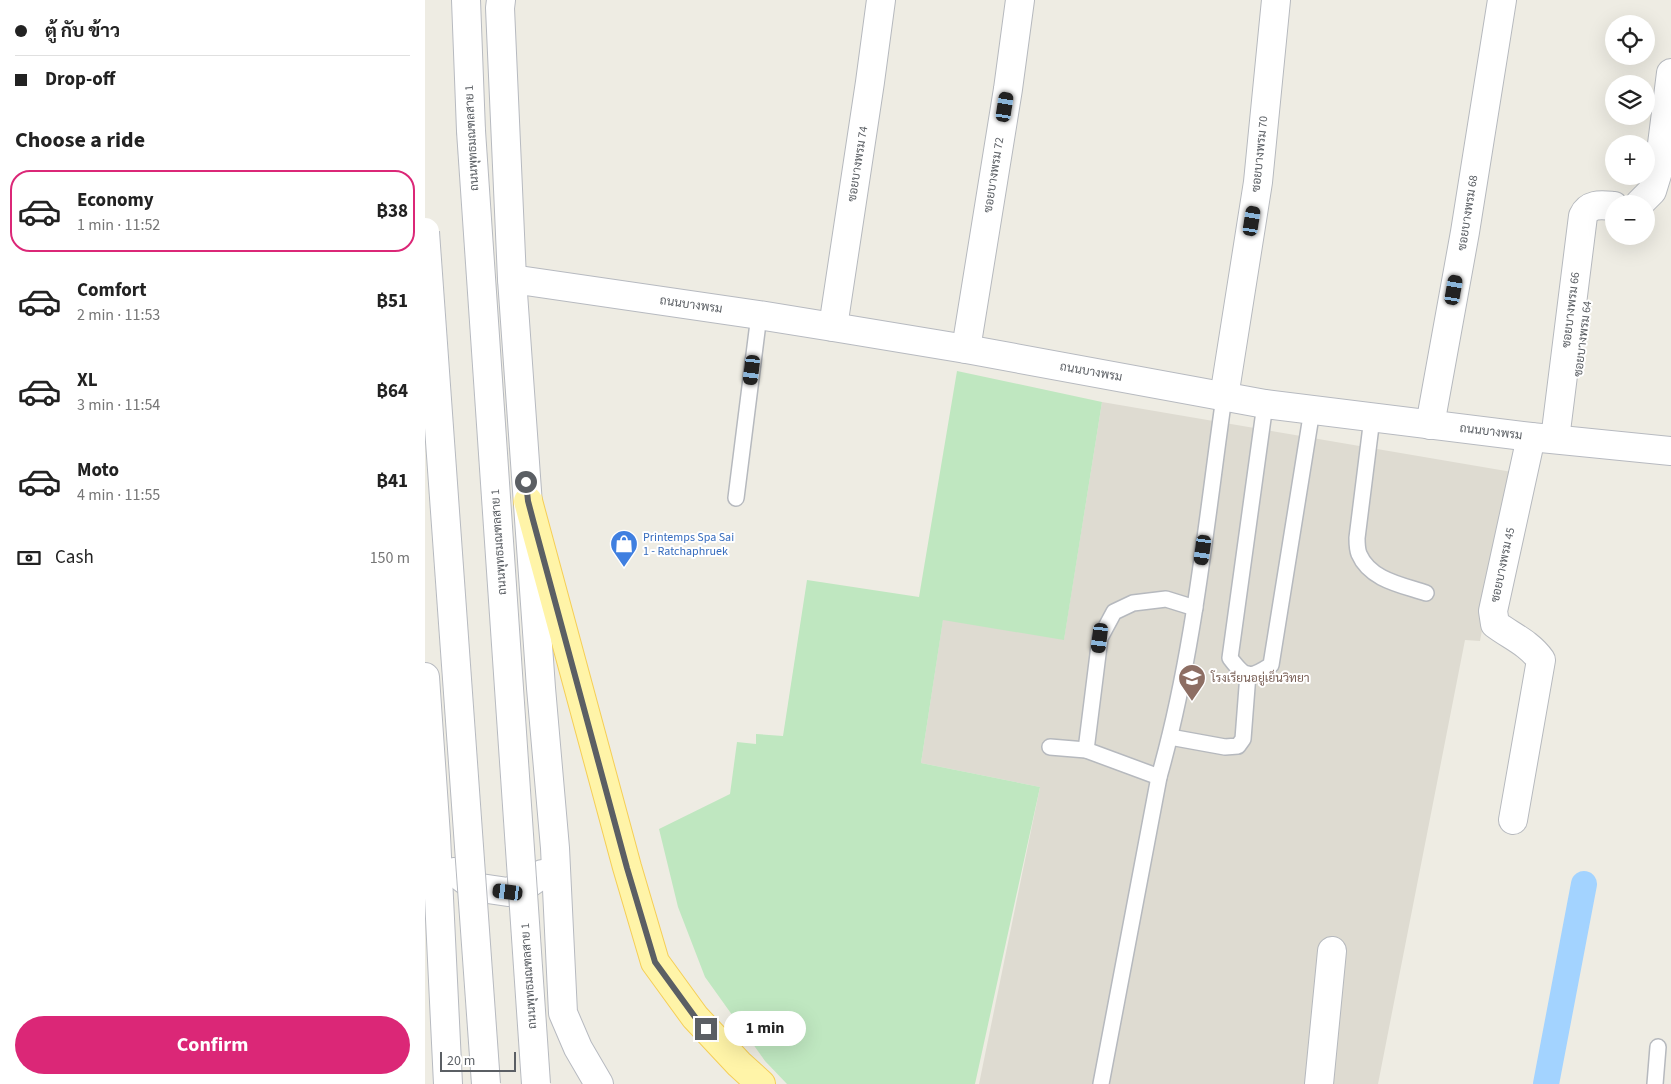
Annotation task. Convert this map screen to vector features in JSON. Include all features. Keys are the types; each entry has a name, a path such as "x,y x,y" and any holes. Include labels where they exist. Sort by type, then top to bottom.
{"main road":[{"path":"528,501 627,868 655,962 695,1017 739,1064 761,1084"}],"street":[{"name":"ถนนพุทธมณฑลสาย 1","path":"466,0 471,131 536,1084"},
{"name":"ซอยบางพรม 74","path":"833,327 881,0"},
{"name":"ซอยบางพรม 72","path":"966,349 1008,89 1020,0"},
{"name":"ซอยบางพรม 70","path":"1223,396 1258,182 1276,0"},
{"name":"ซอยบางพรม 68","path":"1430,425 1465,232 1502,0"},
{"path":"500,3 512,280 541,688 555,848 563,1013 578,1048 599,1084"},
{"path":"1648,195 1652,191 1659,168 1671,73"},
{"name":"ซอยบางพรม 66","path":"1552,439 1583,216 1586,210 1594,206 1605,206"},
{"path":"425,232 486,1084"},
{"name":"ซอยบางพรม 64","path":"1552,439 1596,236"},
{"name":"ถนนบางพรม","path":"512,280 759,314 966,349 1265,404 1430,425 1671,451"},
{"name":"ซอยบางพรม 45","path":"1513,820 1541,660 1526,643 1495,624 1493,611 1552,439"},
{"path":"425,677 436,836 448,1084"},
{"path":"436,836 455,872 474,887 508,892 528,884 544,873 555,848"},
{"path":"1319,1084 1332,951"}],"lane":[{"path":"735,498 759,314"},
{"path":"1101,1084 1159,777 1170,737 1195,608 1223,396"},
{"path":"1265,404 1230,658 1241,673 1248,674 1256,675 1271,665 1311,410"},
{"path":"1372,418 1357,530 1359,553 1368,567 1379,577 1426,593"},
{"path":"1086,750 1100,638 1114,612 1133,603 1167,599 1195,608"},
{"path":"1170,737 1225,747 1238,746 1243,738 1248,674"},
{"path":"1050,747 1086,750 1159,777"},
{"path":"1655,1084 1658,1047"}],"shaded area":[{"name":"โรงเรียนอยู่เย็นวิทยา","path":"1102,402 1512,472 1480,641 1465,640 1378,1084 979,1084 1040,787 921,763 943,619 1064,639"}],"green space":[{"path":"957,371 1102,402 1064,640 943,620 921,763 1040,787 975,1084 787,1084 765,1061 705,977 678,907 659,829 730,794 737,742 756,744 756,734 783,736 807,580 919,597"}],"waterway":[{"path":"1546,1084 1584,884"}],"place":[{"name":"Printemps Spa Sai 1 - Ratchaphruek","path":"624,568"},
{"name":"โรงเรียนอยู่เย็นวิทยา","path":"1192,702"}],"route":[{"path":"526,482 533,520 627,868 655,962 706,1029"}]}
